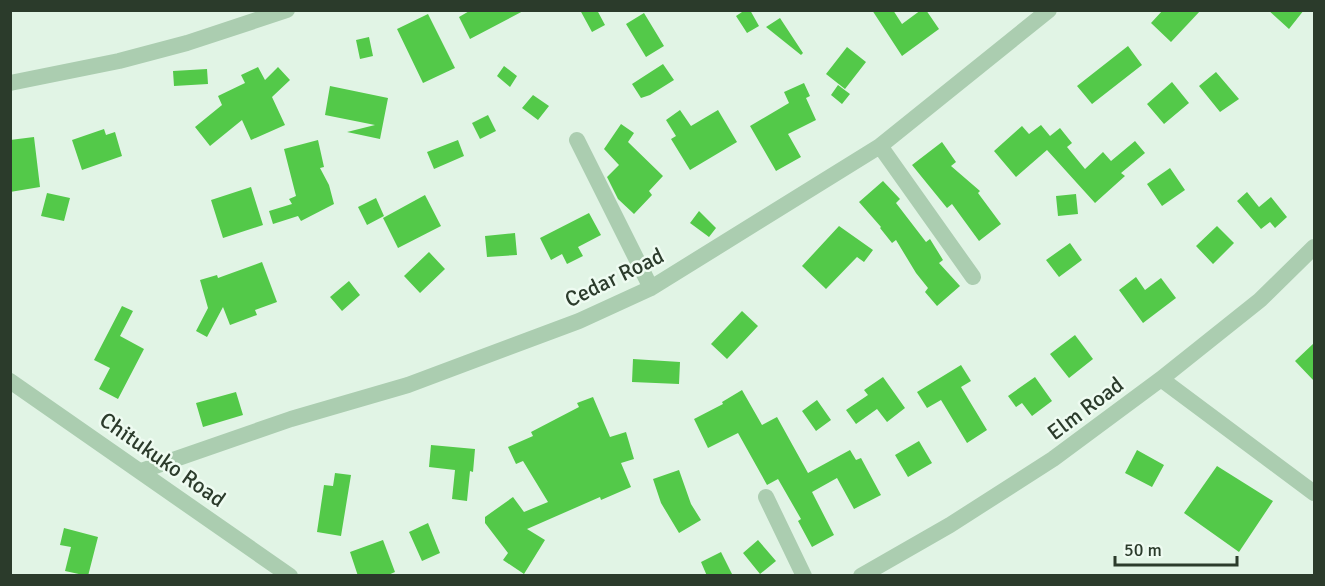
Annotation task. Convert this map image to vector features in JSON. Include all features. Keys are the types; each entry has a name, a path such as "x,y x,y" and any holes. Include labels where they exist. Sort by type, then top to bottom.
{"street":[{"path":"10,83 118,61 176,46 286,10"},
{"name":"Cedar Road","path":"141,471 291,419 408,386 579,321 651,288 880,146 1049,10"},
{"path":"577,140 651,288"},
{"path":"880,146 973,277"},
{"name":"Elm Road","path":"861,576 950,525 1053,459 1161,379 1260,300 1314,247"},
{"path":"1161,379 1314,493"},
{"name":"Chitukuko Road","path":"10,381 290,576"},
{"path":"766,497 804,576"}],"building":[{"path":"471,10 525,10 470,39 459,17"},
{"path":"580,10 597,10 605,25 592,32"},
{"path":"745,10 750,10 759,26 747,33 736,16"},
{"path":"872,10 893,10 902,24 921,10 926,10 939,29 902,56"},
{"path":"1163,10 1201,10 1171,42 1151,23"},
{"path":"1268,10 1304,10 1289,29"},
{"path":"644,13 664,46 646,57 626,24"},
{"path":"428,14 455,68 423,83 397,29"},
{"path":"780,18 803,53 801,55 766,27"},
{"path":"369,37 373,56 360,59 356,40"},
{"path":"1128,46 1142,65 1092,104 1077,86"},
{"path":"847,47 866,62 845,89 826,74"},
{"path":"663,64 674,80 641,98 632,84"},
{"path":"504,66 517,76 510,87 497,76"},
{"path":"258,67 265,80 278,67 290,80 272,97 285,125 251,140 242,120 210,146 195,127 222,105 218,96 245,83 241,75"},
{"path":"207,69 208,84 174,86 173,71"},
{"path":"1216,72 1239,99 1220,112 1199,86"},
{"path":"1172,82 1189,103 1164,124 1147,104"},
{"path":"804,83 810,96 806,98 816,120 788,134 801,157 776,171 750,126 789,103 784,92"},
{"path":"838,85 850,94 842,104 831,95"},
{"path":"330,86 388,98 380,139 347,132 375,125 325,115"},
{"path":"533,95 549,106 538,120 522,108"},
{"path":"680,110 691,126 718,110 737,142 690,170 671,139 676,136 666,120"},
{"path":"488,115 496,131 480,139 472,123"},
{"path":"621,124 634,133 628,142 663,176 649,191 652,195 634,214 618,199 607,177 619,165 604,149"},
{"path":"1041,125 1050,136 1060,128 1072,143 1067,147 1085,169 1103,152 1111,161 1135,141 1145,153 1121,173 1125,176 1095,203 1047,150 1016,177 994,151 1022,126 1029,134"},
{"path":"104,129 106,135 115,132 122,156 82,170 72,140"},
{"path":"34,137 40,187 10,192 10,140"},
{"path":"318,140 324,167 320,168 329,185 334,204 301,221 298,216 273,224 269,211 292,204 289,199 296,196 284,149"},
{"path":"458,140 464,156 434,169 427,152"},
{"path":"942,142 956,162 951,166 980,191 978,193 1001,224 979,241 952,204 947,208 912,165"},
{"path":"1170,168 1185,190 1162,206 1147,184"},
{"path":"883,181 900,199 896,203 926,242 930,239 943,260 939,263 960,286 937,306 925,292 928,288 896,240 892,243 859,202"},
{"path":"251,187 263,225 223,238 211,200"},
{"path":"1247,192 1259,207 1271,197 1287,217 1275,228 1270,222 1261,229 1237,201"},
{"path":"47,193 70,198 64,221 41,216"},
{"path":"1076,194 1078,214 1058,216 1056,196"},
{"path":"425,195 441,226 398,248 383,218"},
{"path":"376,198 384,216 367,225 358,207"},
{"path":"699,211 716,228 709,237 690,223"},
{"path":"589,213 601,235 578,247 583,256 567,264 562,254 551,260 540,238"},
{"path":"839,226 873,250 864,262 857,257 826,289 802,266"},
{"path":"1217,226 1234,243 1213,264 1196,246"},
{"path":"515,233 517,255 487,257 485,236"},
{"path":"1070,243 1082,260 1059,277 1046,260"},
{"path":"429,252 445,269 420,293 404,276"},
{"path":"262,262 277,302 255,310 257,315 230,325 223,307 207,337 196,331 208,308 200,280 217,275 218,278"},
{"path":"1136,277 1145,290 1161,278 1176,298 1143,323 1119,290"},
{"path":"349,281 360,295 342,311 330,297"},
{"path":"122,306 133,311 120,336 144,349 118,399 99,389 110,368 94,360"},
{"path":"742,311 758,326 727,359 711,344"},
{"path":"1075,335 1093,359 1069,378 1050,354"},
{"path":"1314,343 1314,381 1295,361"},
{"path":"633,359 680,362 679,384 632,382"},
{"path":"961,365 971,381 961,387 987,430 967,443 941,400 927,408 917,392"},
{"path":"883,377 905,408 887,422 877,409 856,424 846,410 868,395 864,390"},
{"path":"1035,377 1052,401 1032,416 1022,403 1016,407 1008,396"},
{"path":"742,390 762,425 777,417 808,473 850,450 856,460 861,458 881,495 854,509 837,478 812,492 834,535 812,547 798,521 801,519 778,479 767,485 738,433 708,448 694,419 723,404 722,402"},
{"path":"236,392 243,415 203,427 196,403"},
{"path":"593,397 610,437 626,432 634,459 621,463 631,487 601,500 600,497 527,529 545,540 524,574 503,560 508,553 485,523 485,517 513,497 524,512 548,502 523,461 516,464 508,447 533,436 531,432 579,407 577,403"},
{"path":"817,400 831,420 816,431 802,411"},
{"path":"919,441 932,463 908,477 895,455"},
{"path":"431,445 475,449 467,501 452,499 455,470 429,467"},
{"path":"1137,450 1164,465 1152,487 1125,473"},
{"path":"1217,466 1273,501 1239,552 1184,513"},
{"path":"679,470 691,504 701,520 679,533 661,503 653,479"},
{"path":"335,473 351,475 341,536 317,532 324,485 333,486"},
{"path":"428,523 440,553 422,561 409,532"},
{"path":"64,528 98,537 88,576 65,571 71,547 60,545"},
{"path":"383,540 395,572 386,576 358,576 350,552"},
{"path":"758,540 776,561 760,574 743,553"},
{"path":"721,552 733,576 707,576 701,562"}]}
